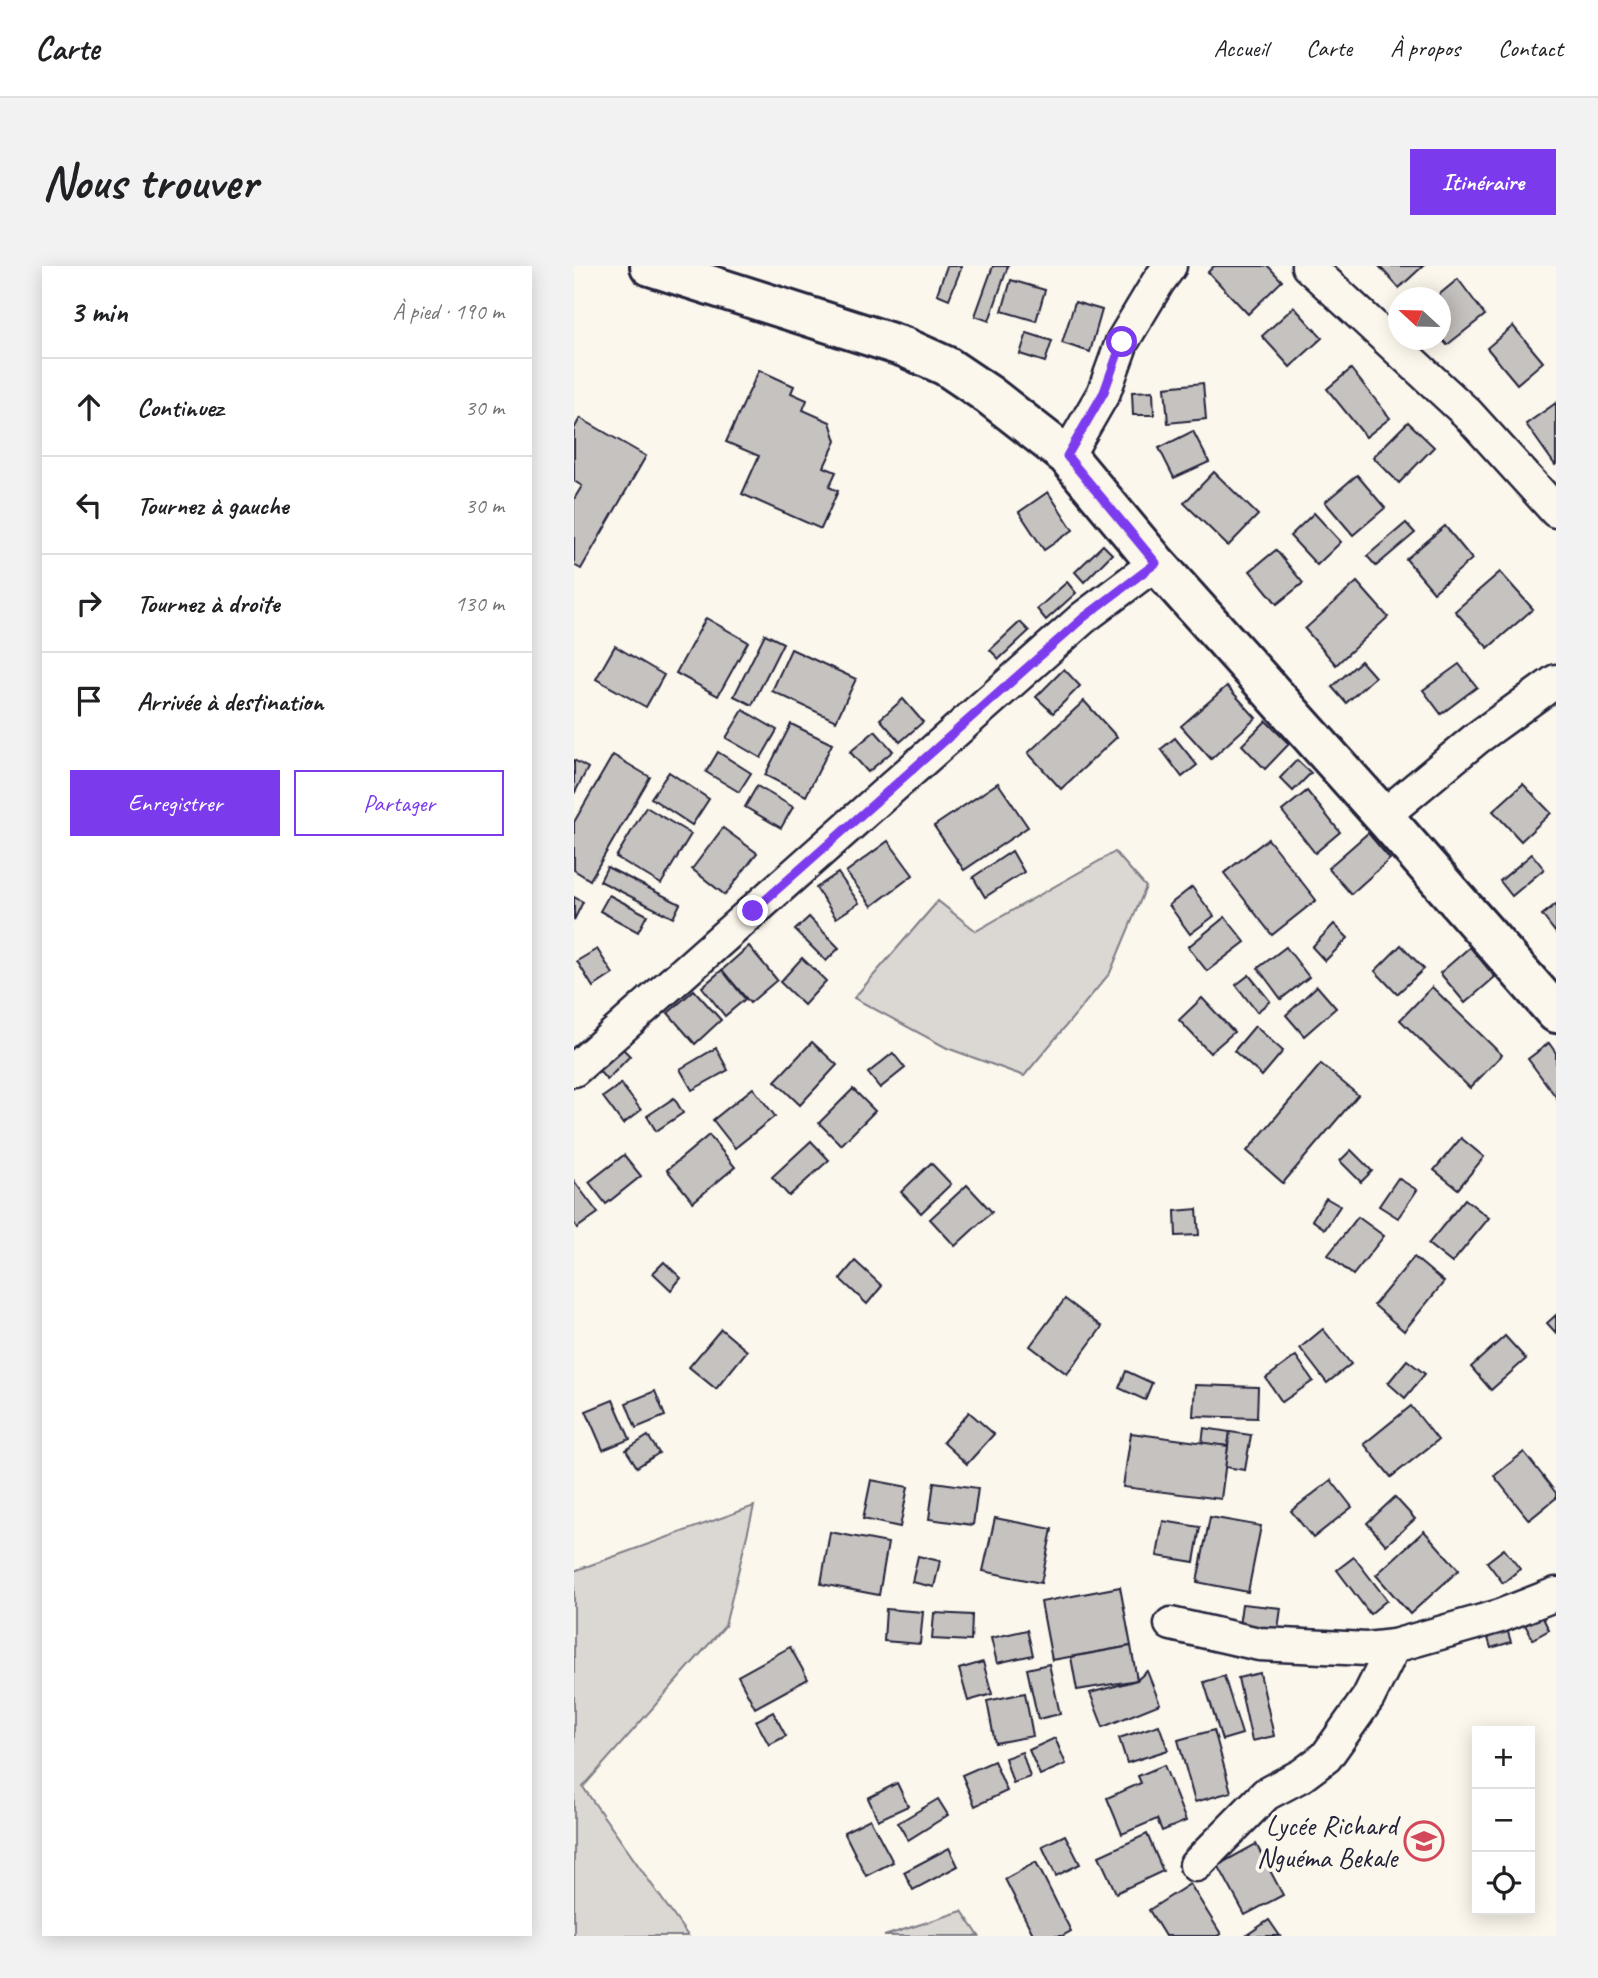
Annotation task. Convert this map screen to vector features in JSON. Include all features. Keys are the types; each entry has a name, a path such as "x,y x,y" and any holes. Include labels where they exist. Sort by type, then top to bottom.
{"main road":[{"path":"650,266 904,346 946,366 989,395 1067,456 1156,563 1384,816 1556,1013"}],"street":[{"path":"1067,456 1104,392 1122,342 1170,266"},
{"path":"1308,266 1467,413 1556,511"},
{"path":"574,1070 1083,618 1156,563"},
{"path":"1384,816 1477,738 1556,681"},
{"path":"1171,1624 1259,1644 1320,1649 1367,1649 1394,1646 1500,1616 1556,1594"},
{"path":"1196,1865 1266,1794 1302,1775 1326,1757 1368,1698 1394,1646"}],"shaded area":[{"path":"1115,852 1146,887 1110,973 1024,1076 947,1048 854,998 938,901 976,931"},
{"path":"754,1506 725,1626 583,1787 688,1936 574,1936 574,1571"},
{"path":"962,1911 979,1936 884,1936"}],"building":[{"path":"947,266 962,266 949,299 937,294"},
{"path":"993,266 1008,266 989,321 975,316"},
{"path":"1214,266 1268,266 1282,281 1248,314 1208,272"},
{"path":"1379,266 1423,266 1400,287"},
{"path":"1458,279 1485,315 1451,342 1451,287 1448,287"},
{"path":"1011,280 1045,290 1036,321 1002,311"},
{"path":"1075,302 1102,310 1090,352 1062,343"},
{"path":"1294,307 1322,338 1290,367 1262,336"},
{"path":"1513,326 1543,362 1517,384 1487,348"},
{"path":"1027,333 1052,341 1045,362 1020,354"},
{"path":"1351,369 1390,418 1366,437 1327,389"},
{"path":"759,370 794,386 791,393 807,400 803,410 830,422 836,441 824,467 836,472 829,487 838,491 821,529 742,494 759,456 726,442"},
{"path":"1203,383 1206,419 1168,423 1165,387"},
{"path":"1153,391 1154,415 1133,415 1132,392"},
{"path":"1556,403 1556,464 1555,465 1526,424"},
{"path":"580,418 646,456 581,569 574,565 574,499 582,486 574,481 574,429"},
{"path":"1408,422 1434,447 1399,483 1373,457"},
{"path":"1193,431 1209,462 1174,478 1159,448"},
{"path":"1214,472 1258,515 1228,546 1184,503"},
{"path":"1357,475 1385,508 1353,535 1325,502"},
{"path":"1048,492 1073,530 1044,550 1019,512"},
{"path":"1314,513 1341,542 1317,565 1290,536"},
{"path":"1406,523 1415,533 1376,566 1367,556"},
{"path":"1445,526 1472,559 1434,592 1406,559"},
{"path":"1103,545 1112,554 1084,582 1075,572"},
{"path":"1276,550 1303,583 1277,604 1250,571"},
{"path":"1500,572 1533,609 1488,648 1455,611"},
{"path":"1067,582 1076,593 1046,620 1037,609"},
{"path":"1357,582 1388,617 1336,665 1305,629"},
{"path":"706,618 748,642 718,696 676,673"},
{"path":"1020,622 1029,631 999,659 990,650"},
{"path":"765,634 783,643 752,705 734,696"},
{"path":"615,646 664,675 646,707 596,679"},
{"path":"791,649 856,679 836,721 772,691"},
{"path":"1361,661 1375,677 1346,703 1332,687"},
{"path":"1459,664 1477,687 1441,714 1423,690"},
{"path":"1064,669 1080,686 1053,713 1036,697"},
{"path":"1227,686 1256,718 1211,759 1181,726"},
{"path":"903,699 923,722 900,742 880,719"},
{"path":"1084,701 1117,737 1061,789 1028,753"},
{"path":"743,710 777,730 761,758 726,738"},
{"path":"1266,721 1289,744 1265,769 1242,745"},
{"path":"791,724 832,744 806,796 765,775"},
{"path":"875,731 893,751 868,772 850,752"},
{"path":"1175,738 1197,765 1182,777 1161,749"},
{"path":"718,752 751,773 739,792 706,772"},
{"path":"613,755 650,777 590,880 574,870 574,822"},
{"path":"574,760 588,768 574,794"},
{"path":"1297,760 1311,773 1293,791 1280,778"},
{"path":"669,772 709,799 692,825 651,798"},
{"path":"998,783 1028,827 964,870 934,826"},
{"path":"1523,784 1551,813 1521,841 1493,811"},
{"path":"757,786 793,807 781,828 745,807"},
{"path":"1307,791 1340,832 1315,853 1282,811"},
{"path":"646,807 691,834 661,884 616,857"},
{"path":"723,828 757,853 725,895 692,869"},
{"path":"1368,833 1390,859 1351,894 1328,868"},
{"path":"1268,839 1316,900 1272,935 1224,873"},
{"path":"888,841 913,875 872,906 846,872"},
{"path":"1012,851 1024,872 985,897 973,877"},
{"path":"1532,854 1544,869 1512,896 1500,881"},
{"path":"607,867 680,904 673,918 600,881"},
{"path":"838,873 859,903 836,918 816,888"},
{"path":"1192,887 1214,916 1190,934 1169,905"},
{"path":"609,895 647,915 638,932 600,911"},
{"path":"574,897 583,902 574,920"},
{"path":"1556,904 1556,933 1542,915"},
{"path":"809,917 839,948 826,961 795,930"},
{"path":"1225,917 1245,942 1207,971 1188,947"},
{"path":"1334,924 1348,938 1325,961 1312,947"},
{"path":"1401,945 1424,969 1397,994 1375,971"},
{"path":"749,946 777,980 750,1003 722,970"},
{"path":"1286,947 1309,977 1281,999 1258,968"},
{"path":"1470,947 1495,977 1465,1003 1440,973"},
{"path":"597,949 613,974 593,987 577,961"},
{"path":"802,958 826,981 804,1005 780,982"},
{"path":"722,970 745,999 725,1016 702,987"},
{"path":"1249,975 1270,1001 1257,1012 1236,985"},
{"path":"1317,986 1336,1008 1304,1036 1286,1015"},
{"path":"1432,987 1502,1055 1470,1088 1400,1020"},
{"path":"694,990 721,1020 695,1044 668,1013"},
{"path":"1202,998 1234,1032 1210,1053 1179,1020"},
{"path":"1255,1026 1283,1051 1262,1076 1234,1051"},
{"path":"812,1042 837,1065 800,1105 775,1081"},
{"path":"1549,1043 1556,1053 1556,1097 1528,1059"},
{"path":"620,1046 630,1056 607,1080 598,1070"},
{"path":"716,1048 728,1070 692,1090 680,1069"},
{"path":"893,1053 905,1068 880,1088 868,1073"},
{"path":"1321,1064 1358,1095 1283,1183 1247,1151"},
{"path":"621,1084 641,1110 623,1124 603,1097"},
{"path":"753,1088 775,1116 735,1148 713,1120"},
{"path":"853,1089 875,1111 841,1145 819,1123"},
{"path":"674,1098 683,1113 656,1131 647,1116"},
{"path":"709,1135 735,1167 693,1202 667,1170"},
{"path":"1461,1138 1484,1157 1458,1189 1434,1170"},
{"path":"811,1141 829,1160 789,1196 772,1177"},
{"path":"1351,1150 1372,1171 1361,1182 1340,1161"},
{"path":"624,1155 641,1176 606,1204 589,1182"},
{"path":"931,1163 951,1184 921,1213 901,1192"},
{"path":"1398,1178 1417,1190 1398,1218 1379,1206"},
{"path":"574,1181 598,1213 577,1228 574,1223"},
{"path":"967,1185 992,1212 955,1246 930,1219"},
{"path":"1326,1198 1340,1206 1325,1229 1312,1220"},
{"path":"1465,1199 1489,1218 1452,1263 1428,1244"},
{"path":"1197,1209 1199,1235 1176,1236 1175,1211"},
{"path":"1358,1217 1384,1236 1353,1275 1328,1255"},
{"path":"1414,1257 1444,1282 1404,1331 1374,1305"},
{"path":"855,1261 882,1286 867,1304 840,1279"},
{"path":"664,1262 681,1278 671,1290 653,1273"},
{"path":"1065,1299 1102,1327 1067,1374 1030,1346"},
{"path":"1556,1315 1556,1333 1547,1323"},
{"path":"721,1329 747,1351 716,1389 689,1367"},
{"path":"1323,1329 1351,1364 1327,1383 1300,1348"},
{"path":"1505,1336 1526,1359 1491,1390 1471,1367"},
{"path":"1296,1356 1313,1381 1282,1402 1266,1378"},
{"path":"1407,1360 1425,1374 1405,1398 1388,1383"},
{"path":"1126,1371 1152,1383 1145,1400 1119,1388"},
{"path":"1195,1385 1258,1387 1257,1418 1193,1416"},
{"path":"655,1391 665,1416 636,1428 626,1403"},
{"path":"613,1400 630,1439 603,1450 586,1411"},
{"path":"1411,1406 1438,1440 1391,1477 1364,1444"},
{"path":"969,1412 994,1434 967,1464 943,1442"},
{"path":"1204,1428 1230,1432 1228,1446 1202,1443"},
{"path":"1230,1432 1251,1435 1245,1470 1225,1467"},
{"path":"1131,1433 1228,1446 1221,1499 1123,1487"},
{"path":"648,1436 659,1453 637,1467 626,1450"},
{"path":"1524,1452 1556,1493 1556,1498 1529,1520 1494,1476"},
{"path":"871,1480 908,1487 900,1527 863,1519"},
{"path":"1331,1480 1352,1507 1313,1538 1291,1511"},
{"path":"934,1482 978,1488 973,1525 929,1519"},
{"path":"1395,1497 1415,1519 1386,1545 1367,1523"},
{"path":"1210,1517 1261,1526 1248,1592 1197,1582"},
{"path":"995,1518 1052,1529 1041,1583 983,1571"},
{"path":"1163,1521 1200,1527 1194,1562 1157,1556"},
{"path":"1424,1531 1459,1570 1410,1614 1376,1575"},
{"path":"830,1532 888,1543 879,1595 821,1584"},
{"path":"1504,1549 1520,1569 1503,1583 1487,1562"},
{"path":"918,1556 940,1561 934,1587 912,1582"},
{"path":"1354,1557 1387,1600 1370,1614 1337,1570"},
{"path":"1120,1587 1131,1646 1052,1660 1041,1602"},
{"path":"1242,1604 1281,1608 1277,1637 1238,1633"},
{"path":"886,1609 923,1612 920,1644 884,1641"},
{"path":"934,1613 972,1615 971,1641 932,1639"},
{"path":"1542,1616 1549,1630 1533,1639 1525,1625"},
{"path":"1507,1629 1511,1642 1491,1648 1487,1635"},
{"path":"1027,1630 1033,1655 997,1663 991,1638"},
{"path":"1131,1646 1137,1680 1077,1690 1071,1657"},
{"path":"790,1647 808,1679 755,1708 738,1676"},
{"path":"983,1662 992,1694 968,1701 959,1669"},
{"path":"1049,1664 1060,1714 1038,1719 1027,1669"},
{"path":"1147,1671 1160,1704 1103,1727 1090,1693 1137,1680"},
{"path":"1260,1673 1274,1736 1252,1741 1238,1678"},
{"path":"1224,1676 1242,1734 1222,1740 1204,1682"},
{"path":"1025,1693 1033,1736 995,1743 987,1701"},
{"path":"773,1712 786,1736 769,1745 756,1721"},
{"path":"1159,1725 1168,1750 1127,1763 1119,1738"},
{"path":"1214,1730 1231,1792 1195,1802 1178,1740"},
{"path":"1055,1738 1066,1764 1040,1775 1029,1750"},
{"path":"1022,1752 1030,1777 1013,1783 1005,1758"},
{"path":"994,1761 1007,1791 975,1806 962,1775"},
{"path":"1164,1765 1186,1821 1162,1831 1157,1819 1122,1834 1107,1798 1141,1783 1138,1776"},
{"path":"897,1783 908,1806 878,1820 868,1798"},
{"path":"938,1799 948,1815 908,1840 898,1823"},
{"path":"870,1819 893,1862 866,1876 844,1832"},
{"path":"1147,1834 1163,1871 1116,1893 1099,1856"},
{"path":"1065,1835 1080,1864 1056,1876 1042,1846"},
{"path":"1256,1844 1283,1895 1245,1915 1218,1865"},
{"path":"949,1848 958,1866 913,1890 904,1872"},
{"path":"1036,1862 1071,1931 1062,1936 1034,1936 1005,1879"},
{"path":"1190,1884 1221,1934 1165,1936 1149,1910"},
{"path":"1269,1920 1280,1936 1247,1935"}],"place":[{"name":"Lycée Richard Nguéma Bekale","path":"1424,1841"}],"route":[{"path":"753,911 1083,618 1156,563 1067,456 1104,392 1122,342"}]}
